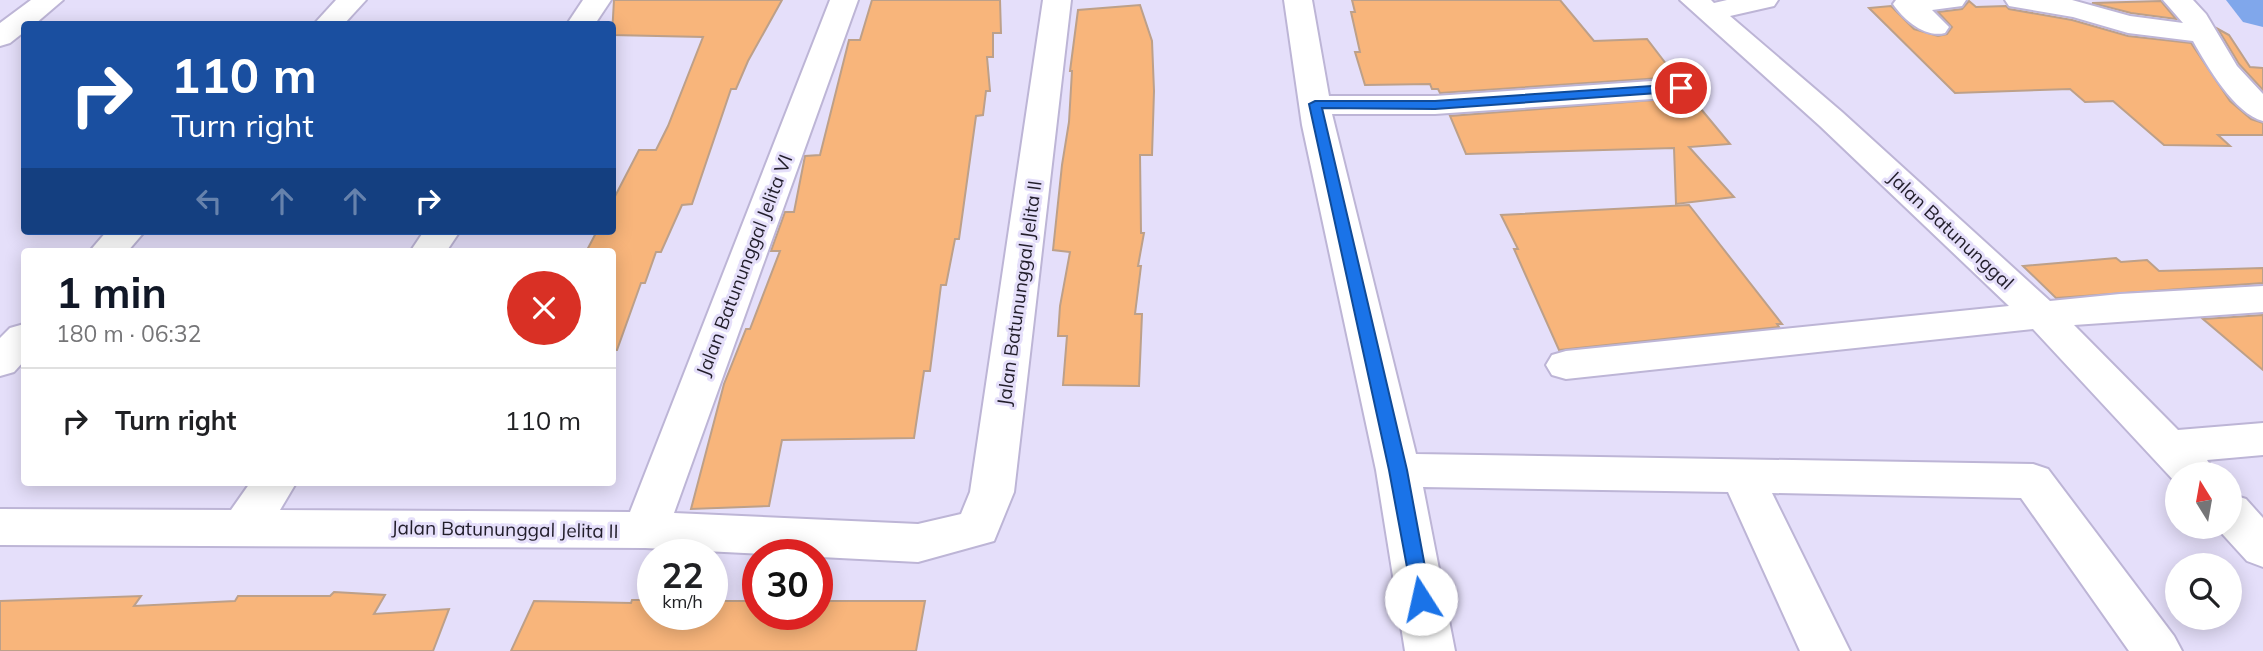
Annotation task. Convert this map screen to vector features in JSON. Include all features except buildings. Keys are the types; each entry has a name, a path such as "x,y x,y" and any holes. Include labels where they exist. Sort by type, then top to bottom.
{"street":[{"path":"21,21 49,0"},
{"path":"331,21 352,0"},
{"path":"583,21 597,0"},
{"name":"Jalan Batununggal Jelita VI","path":"645,530 844,0"},
{"name":"Jalan Batununggal Jelita II","path":"0,527 645,530 918,543 978,528 992,492 1058,0"},
{"path":"1298,0 1315,104 1398,470 1430,651"},
{"path":"1703,6 1763,0"},
{"path":"1905,2 1952,0"},
{"path":"2019,0 2076,9 2128,24 2204,34"},
{"path":"2177,0 2192,14 2225,71 2263,113"},
{"path":"1905,2 1935,27"},
{"name":"Jalan Batununggal","path":"1703,6 1831,118 2043,316 2181,460"},
{"path":"0,37 21,21"},
{"path":"1315,104 1435,105 1681,88"},
{"path":"111,248 123,235"},
{"path":"1566,365 2144,306 2263,299"},
{"path":"0,362 21,340"},
{"path":"2181,460 2263,439"},
{"path":"1398,470 2033,481 2157,651"},
{"path":"1742,476 1825,651"},
{"path":"244,527 272,486"},
{"path":"2242,525 2263,548"}],"waterway":[{"path":"2254,0 2263,10"}],"route":[{"path":"1421,599 1398,470 1315,104 1435,105 1681,88"}]}
